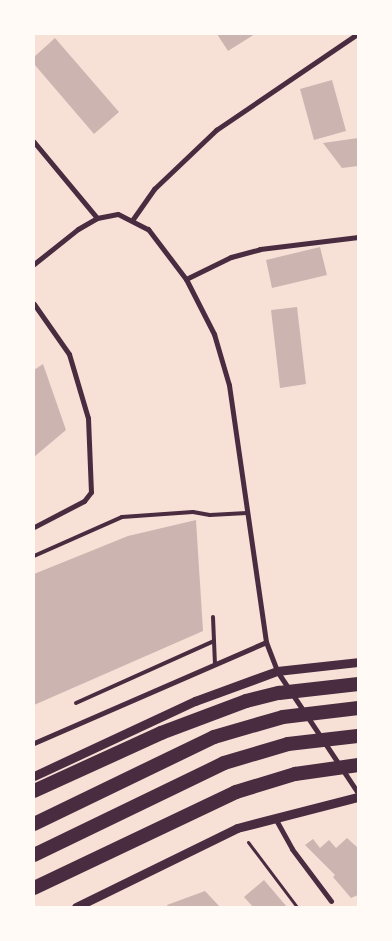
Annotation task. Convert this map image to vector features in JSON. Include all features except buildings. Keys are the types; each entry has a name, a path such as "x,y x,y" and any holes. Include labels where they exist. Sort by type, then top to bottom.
{"highway":[{"path":"34,790 161,733 238,704 280,693 358,684"},
{"path":"34,824 214,737 283,717 358,708"},
{"path":"34,854 224,763 288,744 358,736"},
{"path":"34,888 236,792 295,774 358,765"}],"street":[{"path":"133,219 154,189 216,130 357,34"},
{"path":"34,142 97,218"},
{"path":"34,264 78,229 97,218 118,214 133,219 148,229 186,280 214,334 229,386 266,642 277,671 358,793"},
{"path":"186,280 231,257 260,249 358,237"},
{"path":"34,527 84,501 91,492 88,418 69,354 35,307"},
{"path":"34,743 266,642"},
{"path":"34,776 195,702 277,671 358,662"},
{"path":"76,907 89,904 237,828 358,797"},
{"path":"275,818 292,849 331,902"}],"lane":[{"path":"34,556 122,517 193,512 210,515 247,513"},
{"path":"213,618 215,664"},
{"path":"76,703 214,641"}],"path":[{"path":"237,828 297,907"}]}
